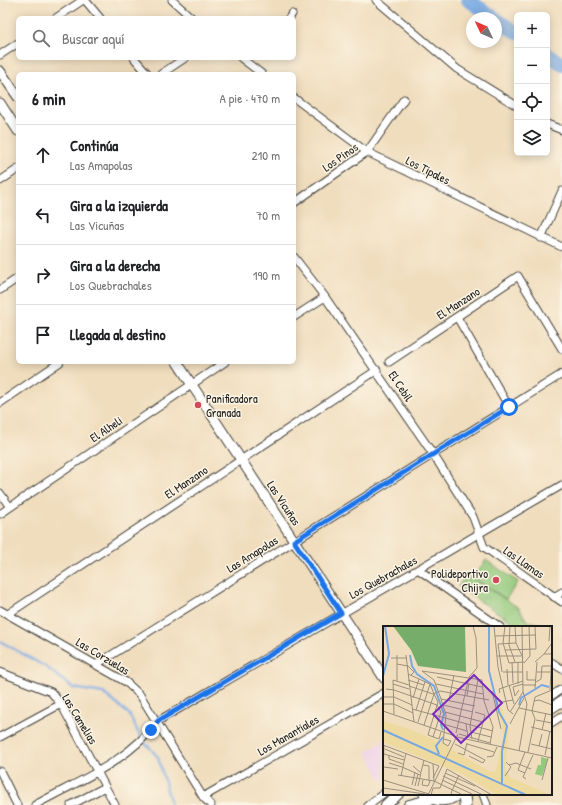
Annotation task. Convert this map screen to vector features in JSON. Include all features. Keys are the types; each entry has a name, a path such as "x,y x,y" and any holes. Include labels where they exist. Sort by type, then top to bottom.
{"main road":[{"path":"552,707 562,701"},
{"path":"386,805 397,795"},
{"path":"409,805 435,800 446,800 456,795"},
{"path":"464,795 465,805"}],"street":[{"path":"59,16 84,0 98,16"},
{"path":"172,0 190,16"},
{"path":"376,0 457,69 514,104"},
{"path":"0,55 16,44"},
{"path":"136,60 146,72"},
{"path":"164,72 182,60"},
{"path":"244,60 259,72"},
{"path":"0,71 16,94"},
{"name":"Los Tipales","path":"296,99 367,152 562,247"},
{"name":"Los Pinos","path":"296,202 367,152 404,99"},
{"path":"0,104 16,128"},
{"path":"550,125 562,130"},
{"path":"0,181 16,170"},
{"path":"541,238 562,191"},
{"name":"El Cebil","path":"296,260 325,297 377,370 434,454 473,517 479,534"},
{"name":"El Manzano","path":"389,362 518,276 562,348"},
{"path":"0,290 16,279"},
{"path":"296,316 325,297"},
{"path":"457,317 509,407"},
{"path":"0,403 57,364"},
{"name":"Las Vicuñas","path":"178,364 383,676"},
{"name":"El Alheli","path":"0,514 221,364"},
{"name":"El Manzano","path":"8,614 377,370"},
{"name":"Las Amapolas","path":"97,664 562,374"},
{"name":"Los Quebrachales","path":"35,805 123,756 151,730 158,721 341,613 419,570 562,485"},
{"path":"0,493 10,508"},
{"name":"Las Llamas","path":"479,534 484,547 562,602"},
{"path":"419,570 497,626"},
{"path":"554,596 562,592"},
{"name":"Las Corzuelas","path":"0,610 97,664 126,682 140,695 158,721 203,797 211,805"},
{"path":"552,663 562,669"},
{"name":"Las Camelias","path":"0,672 51,692 61,704 115,805"},
{"path":"552,695 562,689"},
{"name":"Los Manantiales","path":"203,797 383,694"},
{"path":"0,737 61,704"},
{"path":"552,722 562,716"},
{"path":"0,771 18,805"},
{"path":"71,805 106,787"},
{"path":"368,805 383,794"},
{"path":"483,795 487,805"}],"shaded area":[{"path":"383,739 383,782 366,752 381,743 380,741"}],"green space":[{"name":"Polideportivo Chijra","path":"486,560 518,582 506,599 474,578"},
{"path":"466,574 519,608 527,621 546,626 518,626 458,587"}],"waterway":[{"path":"468,0 486,12"},
{"path":"502,23 514,31"},
{"path":"550,56 562,64"},
{"path":"0,641 46,667 73,688 103,693 129,714 141,738 158,757 171,805"}],"place":[{"name":"Panificadora Granada","path":"198,405"},
{"name":"Polideportivo Chijra","path":"496,580"}],"route":[{"path":"151,730 158,721 341,613 294,541 509,407"}]}
